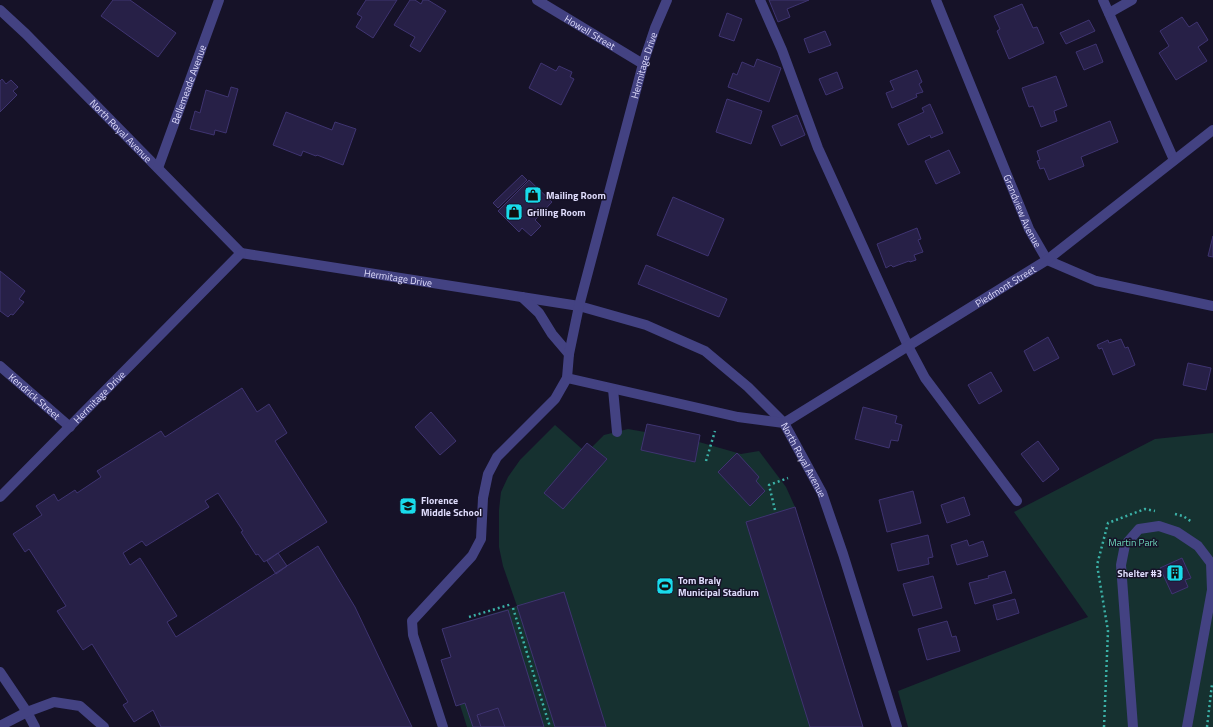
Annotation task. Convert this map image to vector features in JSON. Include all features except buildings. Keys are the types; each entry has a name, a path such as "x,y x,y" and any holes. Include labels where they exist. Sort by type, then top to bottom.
{"street":[{"name":"Bellemeade Avenue","path":"158,168 219,0"},
{"name":"Howell Street","path":"537,0 643,64"},
{"name":"Hermitage Drive","path":"0,497 241,253 579,306 643,64 655,28 667,0"},
{"path":"760,0 782,50 818,148 924,378 1017,501"},
{"name":"Grandview Avenue","path":"936,0 1029,229 1047,260"},
{"path":"1103,0 1174,160"},
{"path":"1109,13 1132,0"},
{"name":"North Royal Avenue","path":"0,10 26,34 241,253"},
{"name":"Piedmont Street","path":"784,423 1047,260 1213,130"},
{"path":"1047,260 1096,280 1213,306"},
{"path":"522,297 539,313 552,334 569,354"},
{"name":"North Royal Avenue","path":"579,306 646,325 705,351 748,387 784,423 822,493 843,554 897,727"},
{"path":"443,727 413,635 412,621 472,556 481,539 483,498 488,474 498,457 555,398 567,378 569,354 579,306"},
{"name":"Kendrick Street","path":"0,366 70,427"},
{"path":"567,378 738,417 784,423"},
{"path":"613,389 617,432"},
{"path":"1133,727 1122,566 1124,545 1139,529 1159,526 1177,532 1198,546 1212,564 1212,590 1187,727"},
{"path":"0,672 27,712 35,727"},
{"path":"0,726 27,712 54,702 80,706 104,727"}],"path":[{"path":"706,461 715,431"},
{"path":"775,510 769,485 788,478"},
{"path":"469,617 512,606 550,727"},
{"path":"1207,727 1212,681"}],"green space":[{"name":"Tom Braly Municipal Stadium","path":"647,424 700,435 699,442 741,454 759,451 786,487 795,507 863,727 467,727 460,705 456,706 441,660 451,657 442,629 517,606 503,566 499,547 499,510 501,492 508,477 520,460 555,425 582,449 587,443 592,447 604,435 628,429 645,432"},
{"name":"Martin Park","path":"1213,433 1213,727 908,727 898,691 1088,617 1014,512 1155,439"}],"place":[{"name":"Mailing Room","path":"533,195"},
{"name":"Grilling Room","path":"514,212"},
{"name":"Florence Middle School","path":"408,506"},
{"name":"Shelter #3","path":"1175,573"},
{"name":"Tom Braly Municipal Stadium","path":"665,586"}]}
